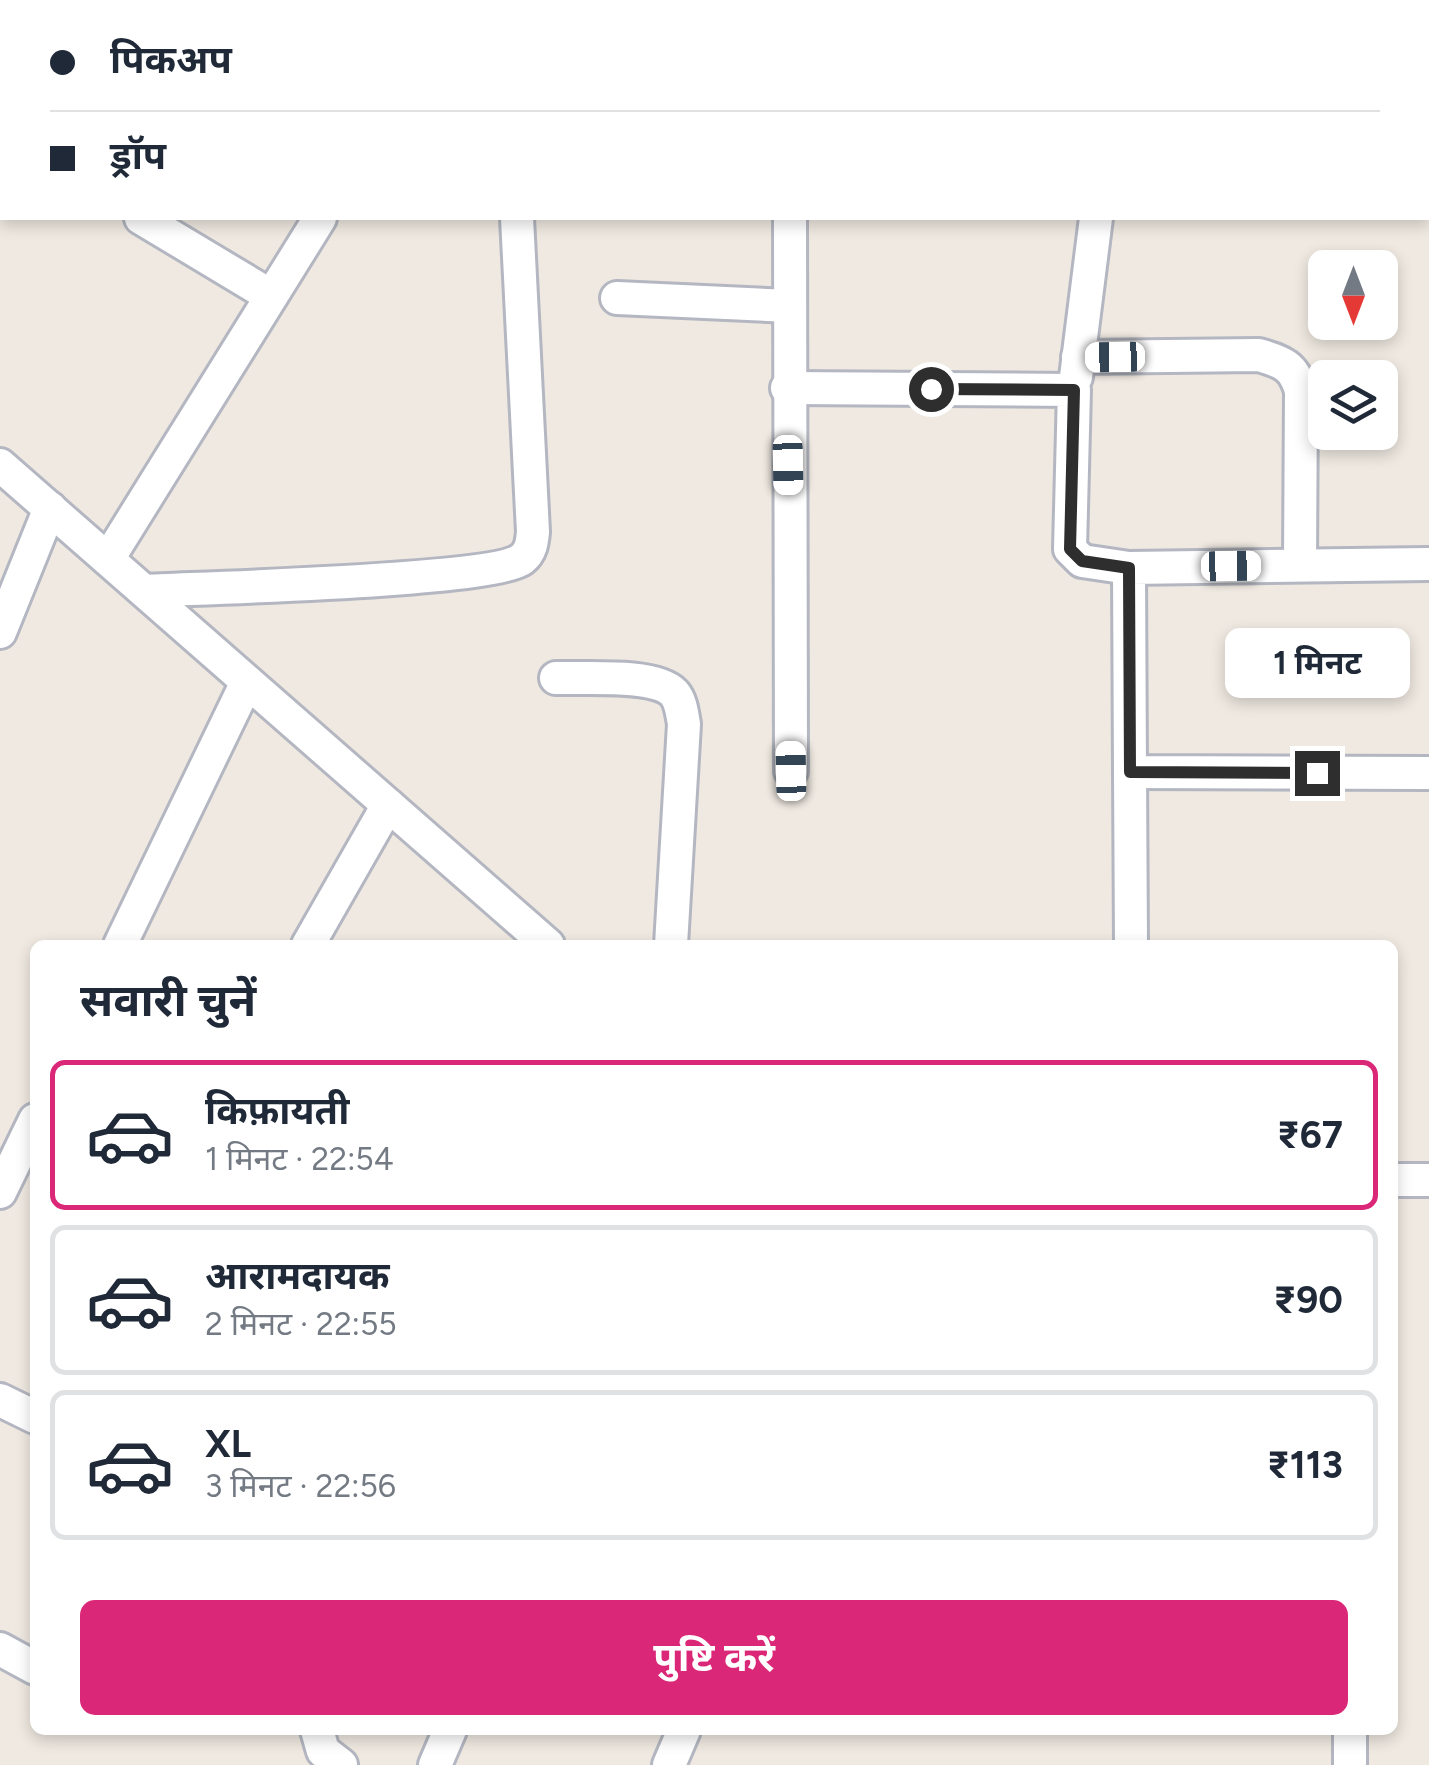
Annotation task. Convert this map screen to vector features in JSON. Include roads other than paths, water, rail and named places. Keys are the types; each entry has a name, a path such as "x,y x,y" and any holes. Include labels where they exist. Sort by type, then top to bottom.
{"street":[{"path":"144,220 271,296"},
{"path":"108,559 319,220"},
{"path":"145,591 458,573 521,560 531,548 533,532 517,220"},
{"path":"790,220 787,388 791,771"},
{"path":"1096,220 1076,374 1070,549 1082,561 1129,568 1429,564"},
{"path":"617,298 788,306"},
{"path":"787,388 1076,374 1259,355 1284,362 1296,373 1301,390 1300,564"},
{"path":"0,465 388,804 532,940"},
{"path":"0,632 50,508"},
{"path":"1129,568 1131,940"},
{"path":"556,678 654,681 673,692 681,706 684,724 672,940"},
{"path":"122,940 248,682"},
{"path":"1130,772 1429,773"},
{"path":"311,940 388,804"},
{"path":"0,1192 30,1130"},
{"path":"1398,1180 1429,1180"},
{"path":"0,1400 30,1415"},
{"path":"318,1735 323,1751 341,1765"},
{"path":"434,1765 448,1735"},
{"path":"669,1765 682,1735"},
{"path":"1350,1735 1350,1765"}]}
